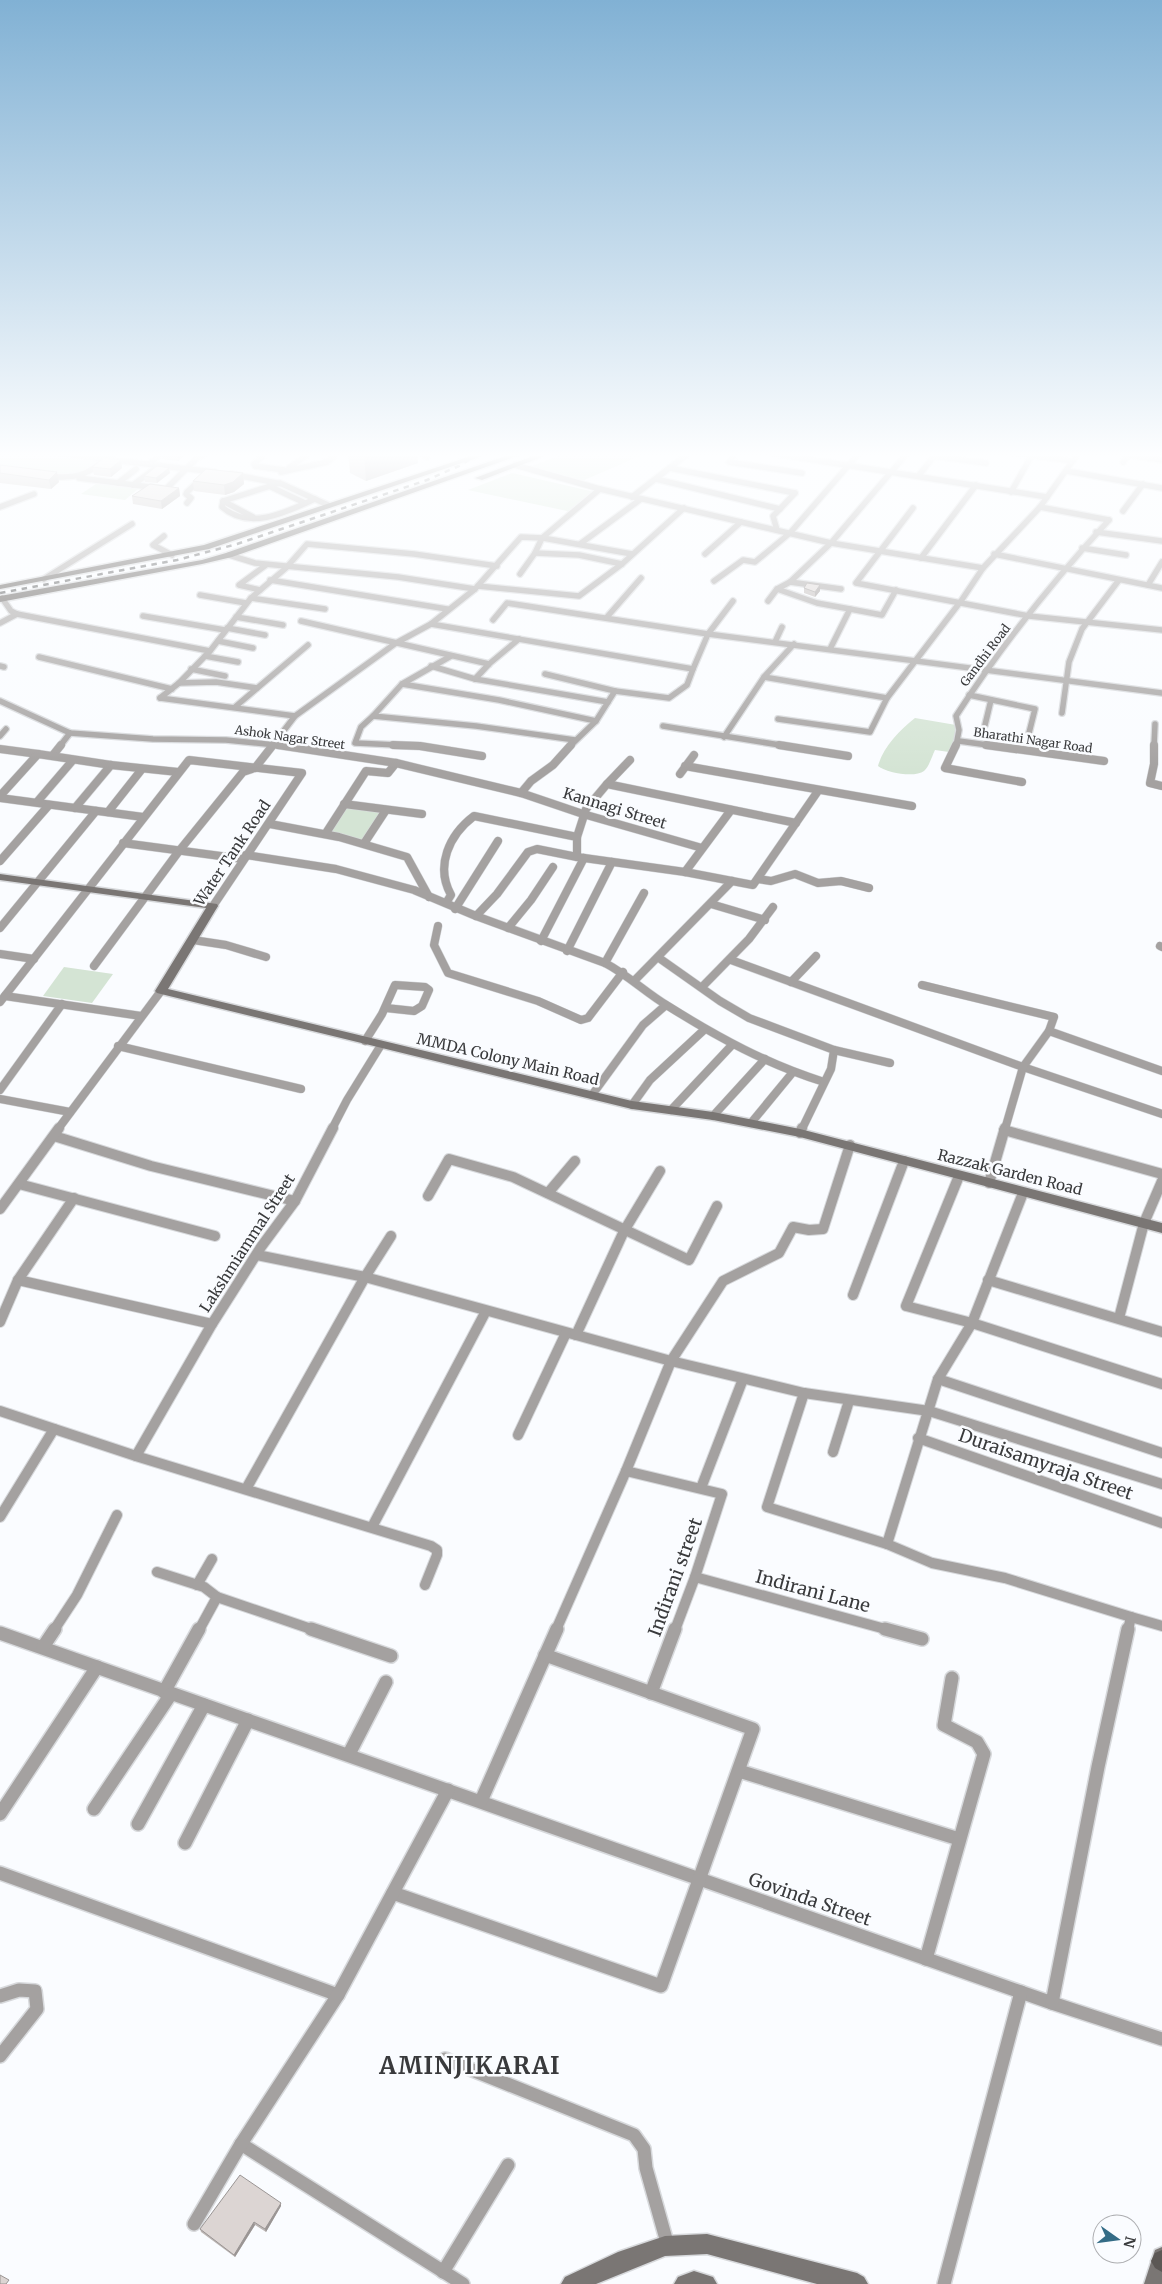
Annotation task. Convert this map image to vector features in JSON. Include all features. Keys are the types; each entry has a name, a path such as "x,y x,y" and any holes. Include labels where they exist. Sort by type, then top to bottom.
{"main road":[{"path":"0,587 153,559"},
{"path":"1,599 215,559"}],"street":[{"path":"44,579 77,559"},
{"path":"242,559 286,568 398,577 477,588 579,596 627,559"},
{"path":"294,559 246,603 218,641 179,683 160,698 295,716"},
{"path":"446,559 497,566"},
{"path":"94,966 179,851 243,772 254,768 295,716 396,643 431,624 447,609 477,588 503,559"},
{"path":"520,574 531,559"},
{"path":"596,559 622,564"},
{"path":"714,581 743,560 755,562 759,559"},
{"path":"768,601 777,589 790,582 815,559"},
{"path":"875,559 856,583 961,601 1029,616 1086,624 1162,630"},
{"path":"925,559 983,568"},
{"path":"778,719 870,732 887,698 961,601 990,559"},
{"path":"1015,559 1162,588"},
{"name":"Gandhi Road","path":"960,741 960,725 956,716 969,695 986,670 1073,559"},
{"path":"1148,585 1162,562"},
{"path":"260,590 239,585 266,565"},
{"path":"607,618 641,578"},
{"path":"270,580 447,609"},
{"path":"1062,713 1068,681 1069,662 1086,624 1119,580"},
{"path":"790,582 841,589"},
{"path":"777,589 817,602 882,615 896,590"},
{"path":"200,595 246,603"},
{"path":"251,598 325,609"},
{"path":"1,599 11,611 17,614 207,653 238,662"},
{"path":"545,674 615,691 670,698 688,685 708,634 733,601"},
{"path":"493,620 507,603 708,634 1162,693"},
{"path":"830,649 850,609"},
{"path":"0,623 17,614"},
{"path":"143,616 265,635"},
{"path":"236,616 283,625"},
{"path":"301,621 489,664"},
{"path":"431,624 693,669"},
{"path":"775,642 782,627"},
{"path":"475,679 489,664 519,639"},
{"path":"218,641 253,648"},
{"path":"236,707 308,644"},
{"path":"724,737 764,677 794,644"},
{"path":"451,656 402,684 361,727 356,744 420,746 482,756"},
{"path":"39,657 172,689"},
{"path":"431,666 475,679 608,702"},
{"path":"191,669 225,676"},
{"path":"764,677 887,698"},
{"path":"179,683 216,682 257,688"},
{"path":"402,684 499,700 596,721"},
{"path":"521,792 531,781 553,765 575,740 596,721 615,691"},
{"path":"969,695 1035,709 1028,733"},
{"path":"985,726 991,700"},
{"name":"Ashok Nagar Street","path":"0,701 70,733 152,739 226,740 273,744 396,763 521,792"},
{"path":"372,716 476,726 575,740"},
{"path":"1156,724 1158,764 1150,783 1162,786"},
{"path":"663,726 848,756"},
{"path":"0,736 6,729"},
{"path":"53,755 70,733"},
{"path":"960,741 945,768 1022,782"},
{"name":"Bharathi Nagar Road","path":"960,741 1104,761"},
{"path":"0,749 53,755 111,766 178,772"},
{"path":"0,797 38,754"},
{"path":"680,774 694,755"},
{"path":"37,802 73,760"},
{"path":"3,999 189,760 254,768"},
{"path":"541,941 580,858 576,837 583,814 607,784 630,760"},
{"path":"326,833 366,771 388,773 396,763"},
{"path":"75,808 111,766"},
{"path":"685,766 818,791 912,806"},
{"name":"Water Tank Road","path":"161,991 213,906 245,857 270,824 302,772 254,768"},
{"path":"108,812 142,769"},
{"path":"607,784 796,823"},
{"path":"476,916 497,894 528,852 537,849 580,858 685,872 753,885 818,791"},
{"name":"Kannagi Street","path":"521,792 583,814 702,848"},
{"path":"0,797 143,817"},
{"path":"344,804 422,814"},
{"path":"0,861 49,805"},
{"path":"0,928 96,810"},
{"path":"365,842 386,810"},
{"path":"685,872 731,810"},
{"path":"446,902 451,895 445,884 442,867 459,829 474,816 576,837"},
{"path":"270,824 326,833 365,842 407,857 429,897"},
{"path":"455,908 498,841"},
{"path":"123,843 336,869 414,890 446,902 455,908 623,972 666,1005 732,1045 793,1072 824,1082"},
{"path":"567,951 612,862"},
{"path":"508,928 531,900 553,867"},
{"path":"758,879 771,881 795,874 818,883 840,881 869,888"},
{"path":"0,877 213,906"},
{"path":"634,981 659,958 732,881"},
{"path":"605,964 644,892"},
{"path":"711,904 765,920"},
{"path":"702,987 730,960 765,920 773,907"},
{"path":"438,926 434,945 448,973 538,1001 581,1020 588,1018 623,972"},
{"path":"192,940 226,945 266,957"},
{"path":"0,954 34,959"},
{"path":"791,982 816,956"},
{"path":"659,958 702,987 720,1002 749,1018 834,1050 890,1063"},
{"path":"730,960 1023,1067 1162,1114"},
{"path":"365,1041 384,1014 386,1008 395,985 425,987 429,990 424,1006 420,1009 412,1012 386,1008"},
{"path":"922,985 1054,1016 1049,1031 1023,1067 989,1183"},
{"path":"0,1209 118,1046 161,991"},
{"name":"MMDA Colony Main Road","path":"161,991 632,1105 751,1122 850,1145"},
{"path":"3,999 62,1004 141,1016"},
{"path":"0,1090 62,1004"},
{"path":"592,1095 643,1026 666,1005"},
{"path":"632,1105 650,1080 705,1029"},
{"path":"1049,1031 1162,1071"},
{"name":"Lakshmiammal Street","path":"136,1456 212,1324 295,1201 347,1100 381,1045"},
{"path":"671,1110 732,1045"},
{"path":"118,1046 301,1089"},
{"path":"800,1132 831,1069 834,1050"},
{"path":"712,1116 765,1059"},
{"path":"751,1122 793,1072"},
{"path":"0,1099 70,1112"},
{"path":"1004,1130 1162,1174"},
{"path":"54,1136 151,1166 295,1201"},
{"path":"481,1801 626,1471 671,1361 724,1281 779,1252 793,1227 809,1230 823,1229 850,1145"},
{"name":"Razzak Garden Road","path":"850,1145 959,1176 1162,1228"},
{"path":"428,1196 446,1162 449,1160 513,1177 689,1260 718,1206"},
{"path":"548,1193 575,1161"},
{"path":"853,1295 904,1161"},
{"path":"518,1435 624,1231 660,1171"},
{"path":"959,1176 906,1306 972,1323 1162,1384"},
{"path":"1118,1318 1144,1223 1162,1181"},
{"path":"19,1184 216,1236"},
{"path":"887,1544 918,1438 929,1411 938,1379 972,1323 1023,1193"},
{"path":"0,1322 18,1280 74,1198"},
{"path":"246,1489 364,1277 391,1236"},
{"path":"257,1255 364,1277 743,1379 849,1402 929,1411 1162,1484"},
{"path":"18,1280 212,1324"},
{"path":"988,1280 1162,1332"},
{"path":"372,1527 486,1311"},
{"path":"701,1488 743,1379"},
{"path":"938,1379 1162,1453"},
{"path":"804,1393 767,1506 887,1544 932,1563 1005,1578 1162,1626"},
{"path":"833,1452 849,1402"},
{"path":"0,1411 136,1456 431,1546 437,1550 437,1555 425,1585"},
{"path":"0,1517 54,1429"},
{"name":"Duraisamyraja Street","path":"918,1438 1162,1523"},
{"name":"Indirani street","path":"626,1471 722,1494 696,1577 651,1693"},
{"path":"43,1647 77,1595 117,1515"},
{"path":"197,1585 212,1559"},
{"path":"157,1572 197,1585 216,1597 392,1656"},
{"name":"Indirani Lane","path":"696,1577 922,1639"},
{"path":"94,1809 167,1693 216,1597"},
{"path":"1052,2003 1098,1767 1131,1617"},
{"name":"Govinda Street","path":"0,1633 167,1693 349,1754 926,1959 1162,2039"},
{"path":"393,1893 660,1986 700,1880 753,1729 545,1655"},
{"path":"0,1814 97,1667"},
{"path":"926,1959 984,1754 977,1742 944,1725 952,1678"},
{"path":"349,1754 386,1682"},
{"path":"138,1824 204,1705"},
{"path":"185,1843 248,1720"},
{"path":"739,1771 959,1839"},
{"path":"194,2224 241,2144 338,1995 448,1790"},
{"path":"0,1873 338,1995"},
{"path":"0,1996 19,1990 35,1991 37,2009 0,2056"},
{"path":"944,2284 1021,1992"},
{"path":"445,2059 634,2135 644,2149 646,2168 668,2246"},
{"path":"241,2144 463,2284"},
{"path":"443,2272 508,2165"},
{"path":"572,2284 618,2263 668,2246 706,2244 857,2284"},
{"path":"1155,2284 1162,2259"},
{"path":"685,2284 694,2282 706,2284"}],"green space":[{"path":"915,718 956,725 957,740 949,752 935,750 927,767 920,773 901,774 882,769 878,766 884,752 893,739"},
{"path":"346,805 385,810 364,840 328,832"},
{"path":"64,967 113,974 92,1003 43,996"}],"building":[{"path":"807,583 820,585 815,592 804,588"},
{"path":"240,2175 281,2203 265,2229 254,2222 234,2255 200,2229"},
{"path":"0,2275 9,2280 6,2284 0,2284"}],"railway":[{"path":"0,593 182,559"}],"district":[{"name":"AMINJIKARAI","path":"470,2065"}]}
